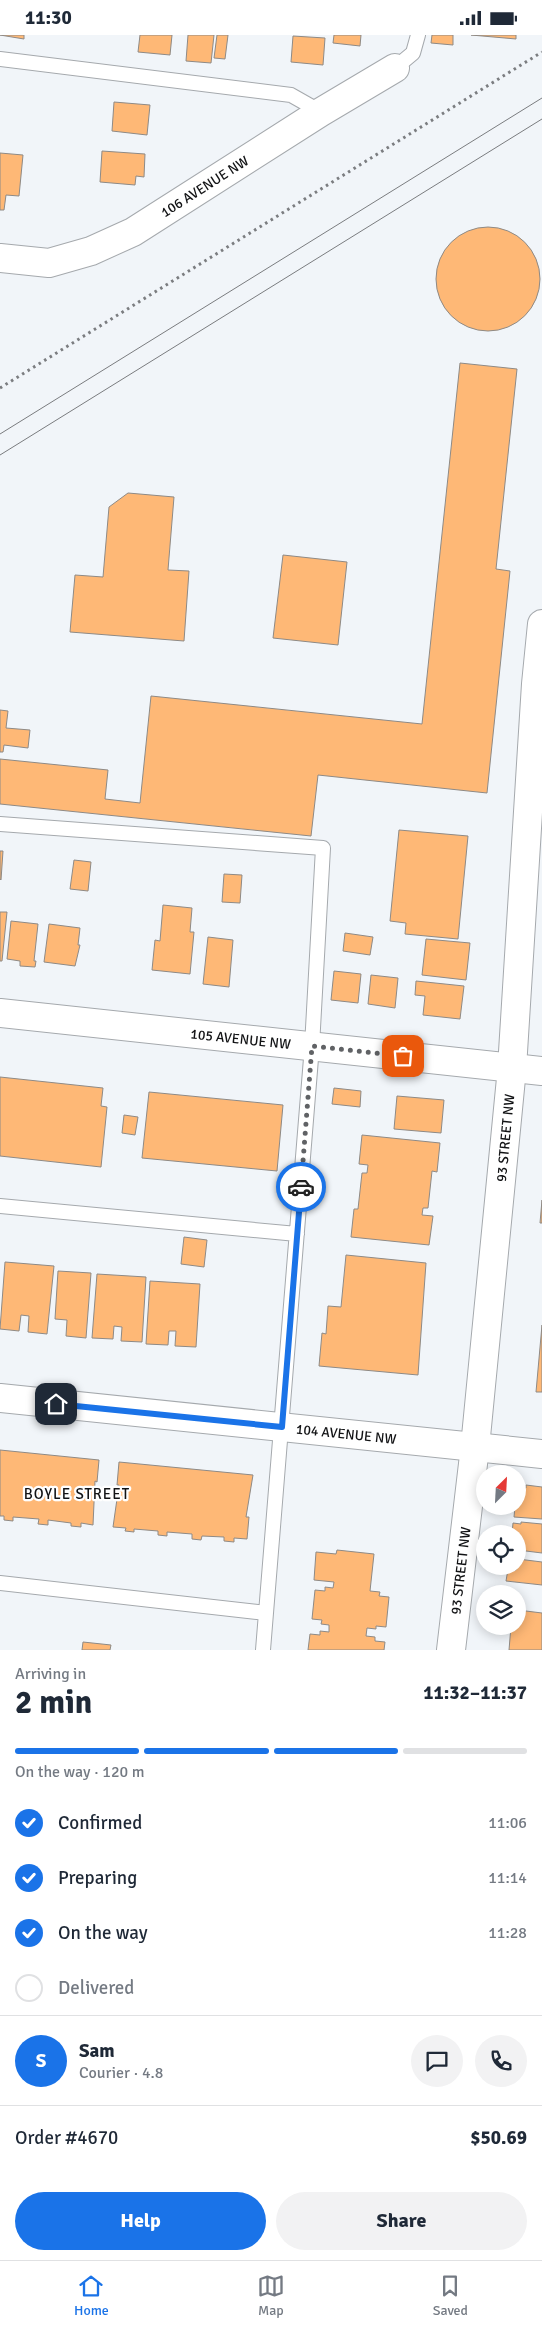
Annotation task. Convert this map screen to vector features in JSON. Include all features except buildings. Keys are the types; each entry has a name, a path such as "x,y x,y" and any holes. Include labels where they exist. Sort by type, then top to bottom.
{"street":[{"name":"106 AVENUE NW","path":"0,258 49,263 90,251 134,231 321,112 395,68"},
{"name":"93 STREET NW","path":"451,1650 474,1447 512,1068 542,624"},
{"name":"105 AVENUE NW","path":"0,1013 542,1071"},
{"name":"104 AVENUE NW","path":"0,1398 542,1454"}],"lane":[{"path":"395,68 413,53 418,35"},
{"path":"0,59 292,95 321,112"},
{"path":"0,824 323,848 312,1046 263,1650"},
{"path":"0,1206 297,1234"},
{"path":"0,1583 266,1613"}],"path":[{"path":"0,388 542,52"}],"tram line":[{"path":"0,434 542,98"},
{"path":"0,455 542,119"}],"way so far":[{"path":"301,1187 312,1046 403,1056"}],"district":[{"name":"BOYLE STREET","path":"77,1494"}],"route":[{"path":"56,1404 282,1427 301,1187"}]}
